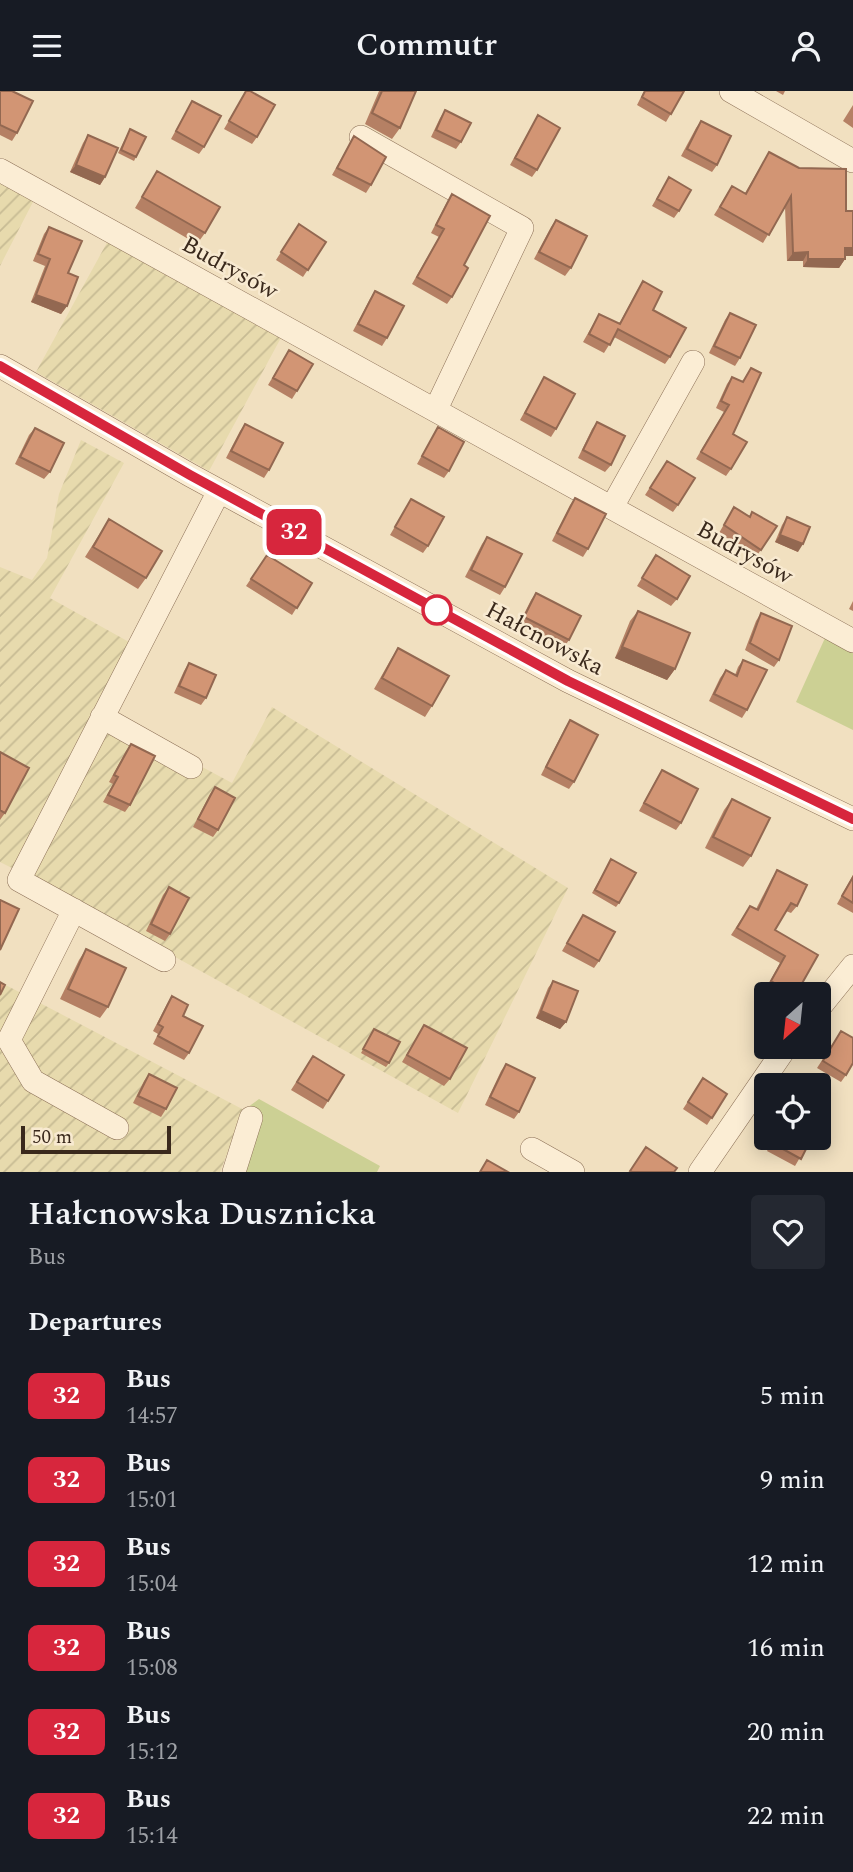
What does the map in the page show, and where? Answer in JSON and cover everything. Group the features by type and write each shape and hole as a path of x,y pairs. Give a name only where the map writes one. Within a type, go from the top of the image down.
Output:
{"street":[{"path":"731,91 853,161"},
{"path":"361,138 522,228 436,409"},
{"name":"Budrysów","path":"0,170 853,641"},
{"path":"612,507 693,362"},
{"name":"Hałcnowska","path":"0,366 219,491 568,681 853,819"},
{"path":"164,960 19,880 219,491"},
{"path":"102,717 191,767"},
{"path":"74,910 9,1039 33,1081 117,1128"},
{"path":"831,993 853,966"},
{"path":"700,1172 778,1059"},
{"path":"234,1172 251,1118"},
{"path":"532,1149 573,1172"}],"shaded area":[{"path":"0,179 35,198 0,266"},
{"path":"109,239 283,334 209,471 36,372"},
{"path":"81,440 124,463 50,598 129,642 12,868 0,862 0,567 32,580 47,558 59,494"},
{"path":"272,707 568,888 458,1113 30,877 113,719 232,783"},
{"path":"0,982 244,1110 220,1172 0,1172"}],"green space":[{"path":"825,638 853,653 853,730 796,702"},
{"path":"259,1099 380,1166 377,1172 243,1172 244,1110"}],"building":[{"path":"0,91 12,91 33,101 17,133 0,125"},
{"path":"246,91 275,105 257,137 229,121"},
{"path":"382,91 416,91 400,128 372,113"},
{"path":"645,91 684,91 671,114 642,97"},
{"path":"192,101 221,116 204,147 176,131"},
{"path":"445,110 471,123 461,142 436,130"},
{"path":"538,115 560,128 537,170 515,158"},
{"path":"701,121 731,136 717,165 687,149"},
{"path":"130,129 146,137 136,157 121,150"},
{"path":"88,135 118,148 105,177 76,165"},
{"path":"354,136 386,157 371,185 337,168"},
{"path":"769,152 799,168 846,169 846,211 853,211 853,248 845,248 845,259 808,259 808,252 793,253 791,196 769,235 720,207 732,186 746,194"},
{"path":"157,171 220,207 205,233 142,197"},
{"path":"669,177 691,190 679,211 657,199"},
{"path":"452,194 490,216 464,265 468,268 452,297 417,277 444,229 436,225"},
{"path":"556,220 587,236 571,268 539,252"},
{"path":"299,224 326,242 308,270 281,252"},
{"path":"49,227 82,241 68,273 78,277 67,306 36,295 50,259 38,254"},
{"path":"643,281 662,292 653,310 686,328 670,357 618,329 610,345 589,334 599,314 620,324"},
{"path":"375,291 404,306 387,338 358,324"},
{"path":"730,313 756,325 740,358 714,346"},
{"path":"289,350 313,364 297,391 273,378"},
{"path":"751,368 761,373 733,434 747,442 731,469 701,452 729,405 721,401 732,377 743,382"},
{"path":"544,377 575,394 556,429 525,413"},
{"path":"597,422 625,436 611,465 583,450"},
{"path":"245,424 283,443 269,470 231,451"},
{"path":"438,427 464,442 449,471 422,456"},
{"path":"35,428 64,443 50,472 20,457"},
{"path":"667,461 695,478 678,505 650,488"},
{"path":"575,498 606,514 588,549 557,533"},
{"path":"411,499 444,517 428,546 395,527"},
{"path":"734,507 750,517 752,512 777,526 761,550 724,525"},
{"path":"787,517 810,527 803,544 780,535"},
{"path":"109,519 162,551 146,578 93,547"},
{"path":"487,537 522,554 505,587 471,570"},
{"path":"267,555 312,583 297,608 251,579"},
{"path":"656,555 690,576 677,599 642,578"},
{"path":"536,593 581,616 569,640 524,617"},
{"path":"638,611 690,633 675,669 622,647"},
{"path":"761,613 792,626 779,660 750,643"},
{"path":"398,648 449,676 432,706 382,678"},
{"path":"743,660 767,670 747,710 714,694 726,670 737,676"},
{"path":"189,663 216,675 206,698 179,686"},
{"path":"570,720 598,735 574,782 546,767"},
{"path":"131,744 155,756 130,805 108,795 118,777 114,775"},
{"path":"0,752 29,768 5,813 0,810"},
{"path":"662,770 698,789 681,823 644,803"},
{"path":"215,787 235,798 218,830 198,819"},
{"path":"732,799 770,818 751,856 713,837"},
{"path":"611,859 636,873 619,903 595,890"},
{"path":"777,870 807,885 797,906 791,903 775,930 818,955 803,982 771,981 785,956 737,928 750,906 758,910"},
{"path":"853,877 853,903 842,896"},
{"path":"169,887 189,898 170,934 151,924"},
{"path":"0,900 19,909 0,950"},
{"path":"583,915 615,932 599,961 567,943"},
{"path":"86,949 126,968 108,1007 68,989"},
{"path":"553,981 578,991 566,1022 541,1011"},
{"path":"0,982 5,985 0,995"},
{"path":"172,996 188,1005 183,1016 203,1026 189,1053 158,1036 163,1027 158,1024"},
{"path":"424,1025 467,1048 450,1079 407,1055"},
{"path":"374,1029 400,1042 389,1063 363,1049"},
{"path":"841,1031 853,1038 853,1063 846,1075 823,1061 831,1059 831,1048"},
{"path":"313,1056 344,1075 328,1101 297,1082"},
{"path":"506,1064 535,1078 519,1112 490,1097"},
{"path":"149,1074 177,1088 166,1109 138,1096"},
{"path":"703,1078 727,1094 712,1118 688,1102"},
{"path":"646,1147 677,1168 674,1172 630,1171"},
{"path":"785,1150 806,1150 801,1159"},
{"path":"487,1160 508,1172 480,1172"}],"bus line":[{"name":"32","path":"0,366 190,475 568,681 853,819"}]}
